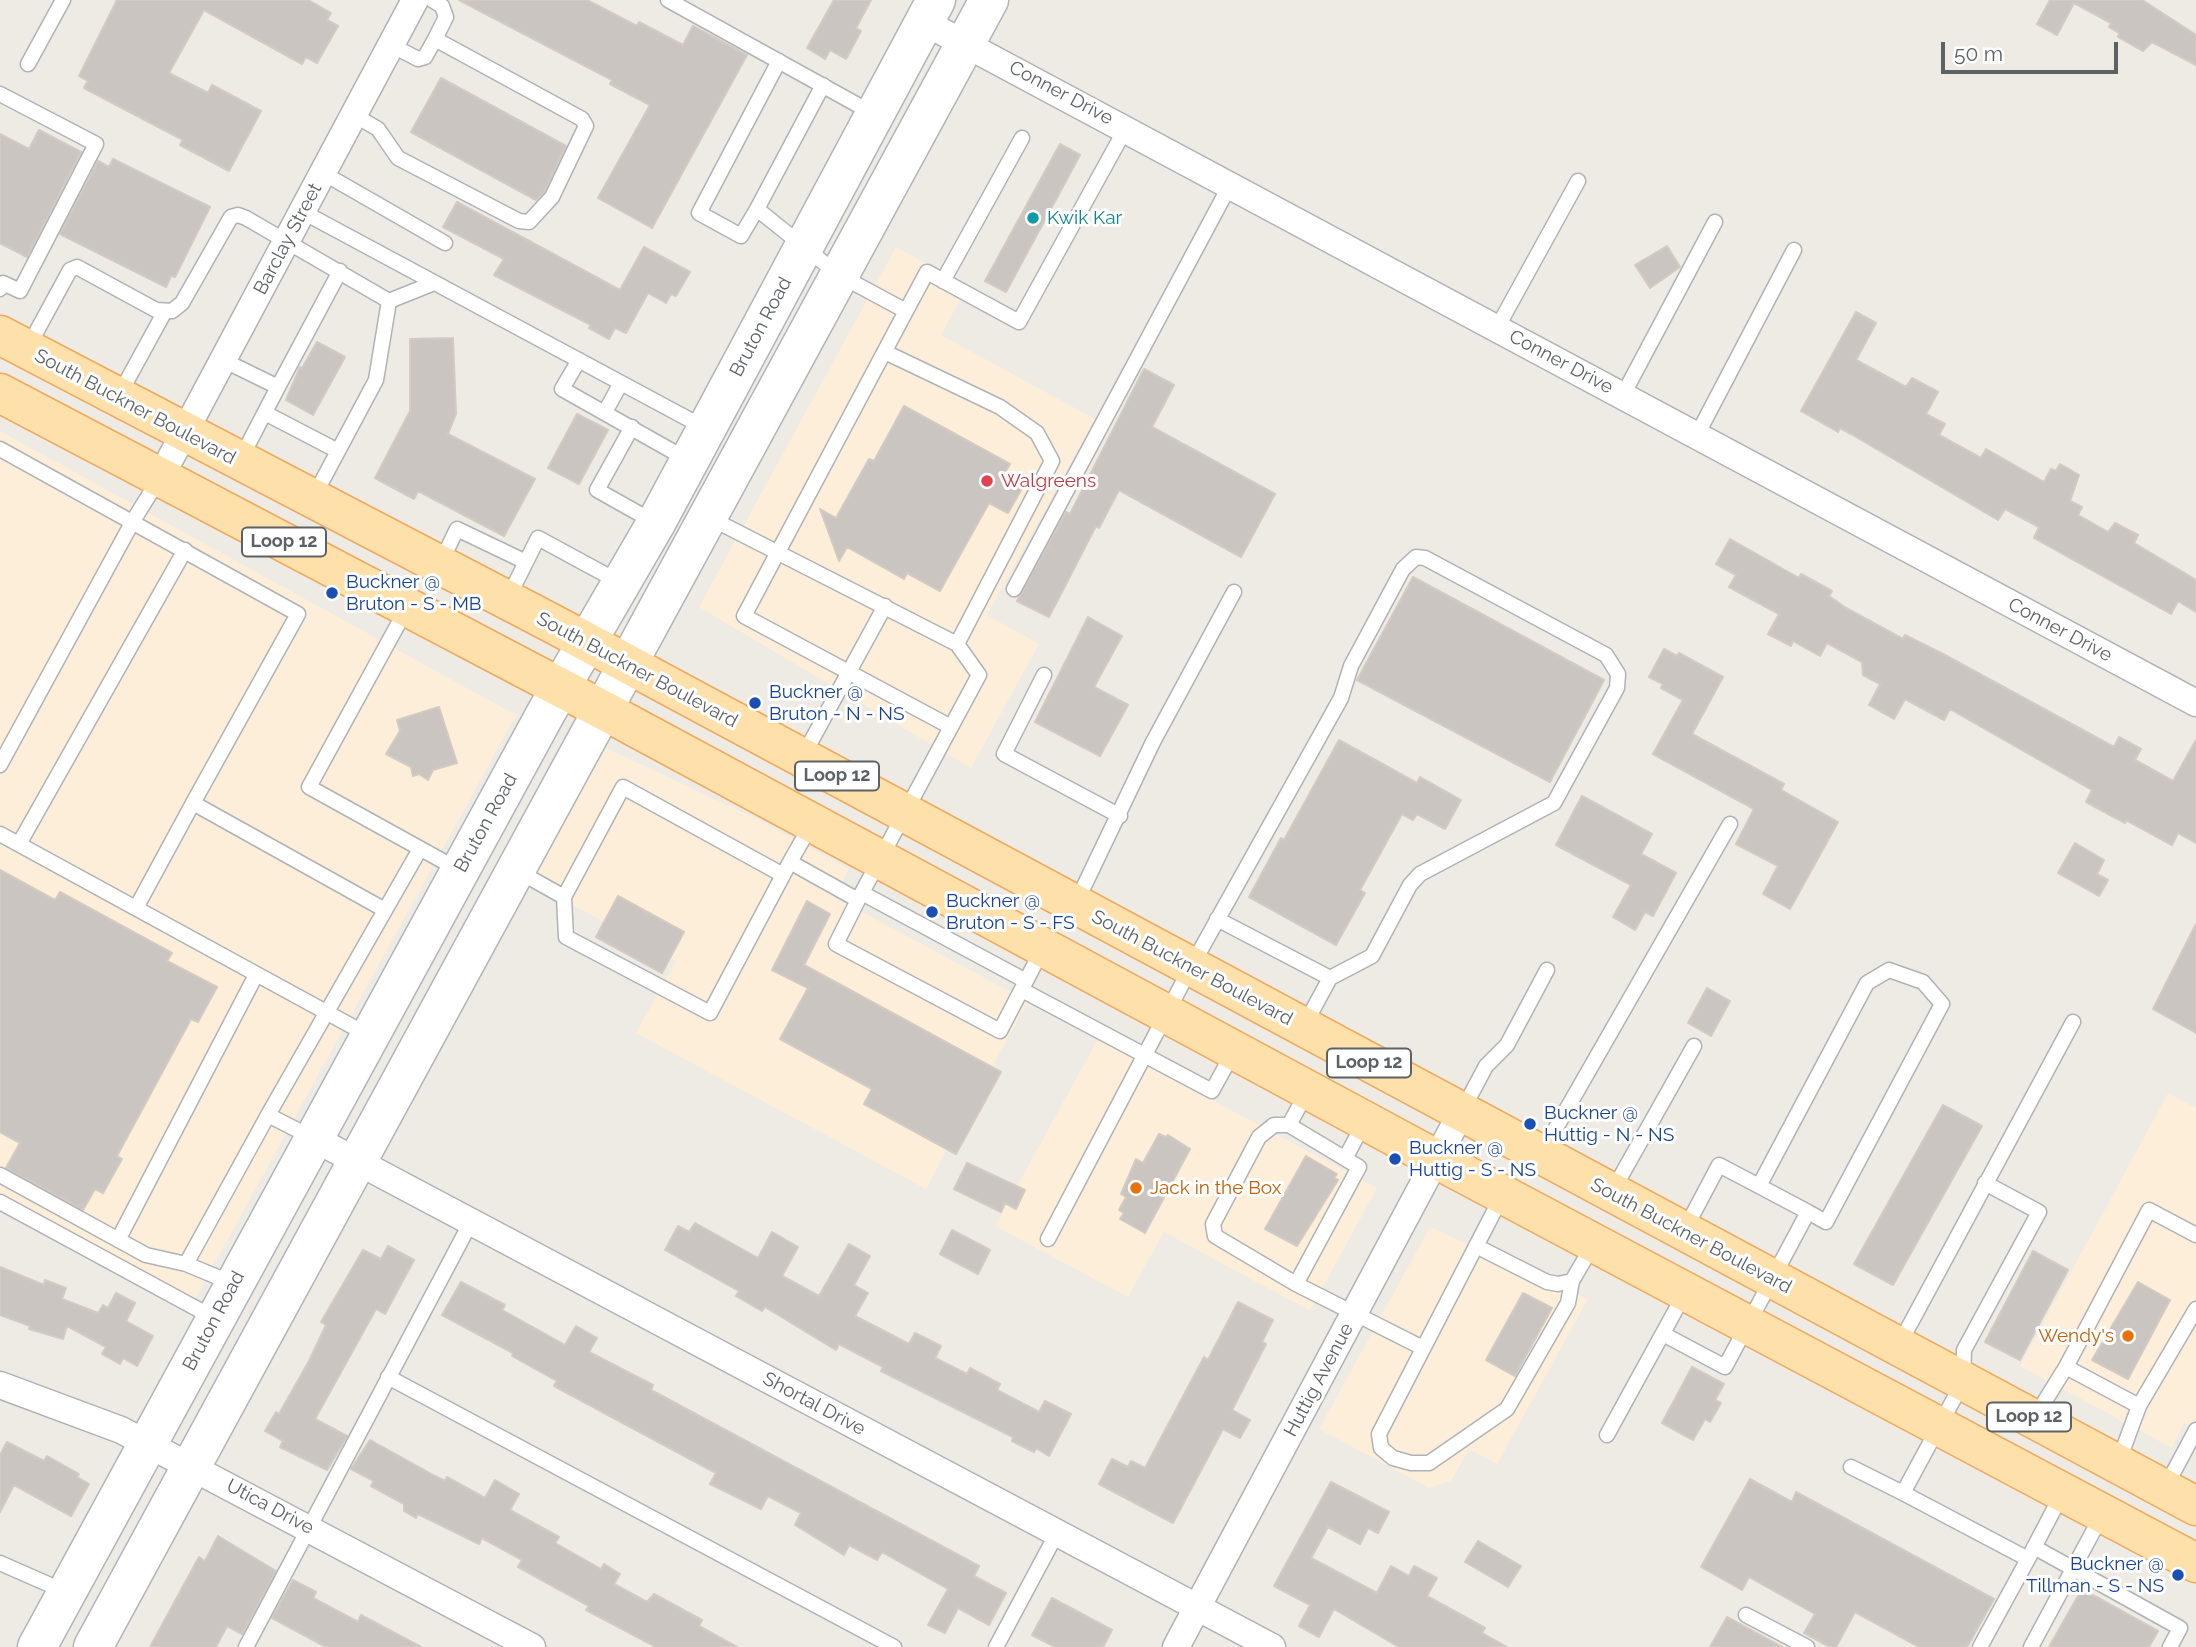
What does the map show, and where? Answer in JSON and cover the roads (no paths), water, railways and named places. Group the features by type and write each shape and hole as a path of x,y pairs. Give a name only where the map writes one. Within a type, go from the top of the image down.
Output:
{"main road":[{"path":"93,1647 989,0"},
{"name":"Bruton Road","path":"37,1647 460,870 656,523 930,11"},
{"name":"South Buckner Boulevard","path":"13,342 589,643 2180,1497"},
{"name":"Loop 12","path":"0,393 562,688 1594,1244 2196,1563"}],"street":[{"name":"Barclay Street","path":"160,478 417,1"},
{"name":"Conner Drive","path":"930,11 965,43 2196,703"},
{"name":"Huttig Avenue","path":"1176,1647 1461,1113"},
{"name":"Shortal Drive","path":"313,1139 1272,1647"},
{"name":"Utica Drive","path":"0,1385 121,1430 148,1443 532,1647"}],"lane":[{"path":"28,64 63,0"},
{"path":"668,0 874,114"},
{"path":"391,45 418,59 425,57 446,17 442,6 417,1"},
{"path":"354,115 378,130 398,158 519,221 528,222 552,197 586,126 582,119 435,39"},
{"path":"779,61 699,213 741,236 822,85"},
{"path":"0,94 96,144 20,291 1,284"},
{"path":"951,727 744,616 927,272 1019,322 1126,128"},
{"path":"943,281 1022,138"},
{"path":"323,173 445,243"},
{"path":"1497,328 1578,181"},
{"path":"1014,589 1230,185"},
{"path":"757,209 839,275 906,311"},
{"path":"303,212 621,383 698,445"},
{"path":"118,398 164,313 182,303 232,217 238,215 246,218 288,240 389,300"},
{"path":"1623,395 1715,222"},
{"path":"1697,435 1794,250"},
{"path":"13,342 70,270 77,267 164,313"},
{"path":"239,462 340,271"},
{"path":"389,300 434,282"},
{"path":"312,500 376,380 389,300"},
{"path":"885,352 1000,407 1037,433 1052,461 957,644"},
{"path":"223,360 278,387"},
{"path":"579,360 562,389 632,427 698,445"},
{"path":"605,412 621,383"},
{"path":"265,413 338,451"},
{"path":"632,427 597,490 656,523"},
{"path":"0,449 298,614 136,908"},
{"path":"0,765 133,521 160,478"},
{"path":"707,516 957,644 979,675 836,944 1000,1031 1044,947"},
{"path":"439,565 457,529 526,562"},
{"path":"507,600 538,538 622,584"},
{"path":"19,844 185,550"},
{"path":"1048,1239 1191,967 1341,698 1351,666 1409,561 1425,558 1606,655 1618,674 1617,688 1554,803 1420,874 1410,885 1372,956 1330,978 1303,1027"},
{"path":"1075,906 1153,742 1234,592"},
{"path":"407,607 309,787 460,870"},
{"path":"802,758 885,607"},
{"path":"1044,675 1004,754 1120,816"},
{"path":"812,823 787,869 710,1013 566,937 564,897 623,787 787,869 860,897 1212,1091 1234,1050"},
{"path":"193,803 385,910"},
{"path":"1540,1155 1730,824"},
{"path":"0,834 370,1036"},
{"path":"186,1264 420,849"},
{"path":"516,870 564,897"},
{"path":"1217,919 1330,978"},
{"path":"1461,1113 1486,1066 1507,1045 1547,970"},
{"path":"1684,1232 1719,1166 1826,1222 1942,1004 1923,982 1889,970 1867,983 1759,1186"},
{"path":"118,1240 256,975"},
{"path":"1899,1345 2073,1021"},
{"path":"1612,1193 1693,1046"},
{"path":"1289,1125 1308,1090"},
{"path":"268,1115 313,1139"},
{"path":"1346,1157 1365,1121"},
{"path":"1296,1284 1358,1171 1357,1163 1289,1125 1274,1125 1259,1137 1213,1224 1215,1236 1296,1284 1423,1348"},
{"path":"0,1175 146,1255 186,1264 234,1284"},
{"path":"1903,1493 1963,1382 1964,1350 2039,1212 1985,1184"},
{"path":"1503,1194 1379,1434 1381,1448 1393,1458 1429,1463 1497,1418 1514,1401 1568,1303 1572,1281 1594,1244"},
{"path":"0,1202 215,1319"},
{"path":"2033,1419 2066,1367 2149,1210 2196,1235"},
{"path":"1663,1334 1725,1367 1808,1212"},
{"path":"246,1647 471,1222"},
{"path":"1476,1246 1547,1282 1558,1284 1572,1281"},
{"path":"1607,1435 1686,1292"},
{"path":"2117,1464 2139,1406 2196,1308"},
{"path":"2066,1367 2139,1406"},
{"path":"388,1377 894,1647"},
{"path":"2180,1497 2196,1430"},
{"path":"1851,1467 2031,1553 2074,1569 2180,1628 2170,1647"},
{"path":"1980,1647 2063,1492"},
{"path":"2031,1647 2103,1514"},
{"path":"996,1647 1057,1533"},
{"path":"0,1563 67,1592"},
{"path":"1746,1615 1807,1647"}],"place":[{"name":"Kwik Kar","path":"1033,218"},
{"name":"Walgreens","path":"987,481"},
{"name":"Buckner @ Bruton - S - MB","path":"332,593"},
{"name":"Buckner @ Bruton - N - NS","path":"755,703"},
{"name":"Buckner @ Bruton - S - FS","path":"932,912"},
{"name":"Buckner @ Huttig - N - NS","path":"1530,1124"},
{"name":"Buckner @ Huttig - S - NS","path":"1395,1159"},
{"name":"Jack in the Box","path":"1136,1188"},
{"name":"Wendy's","path":"2128,1336"},
{"name":"Buckner @ Tillman - S - NS","path":"2178,1575"}]}
